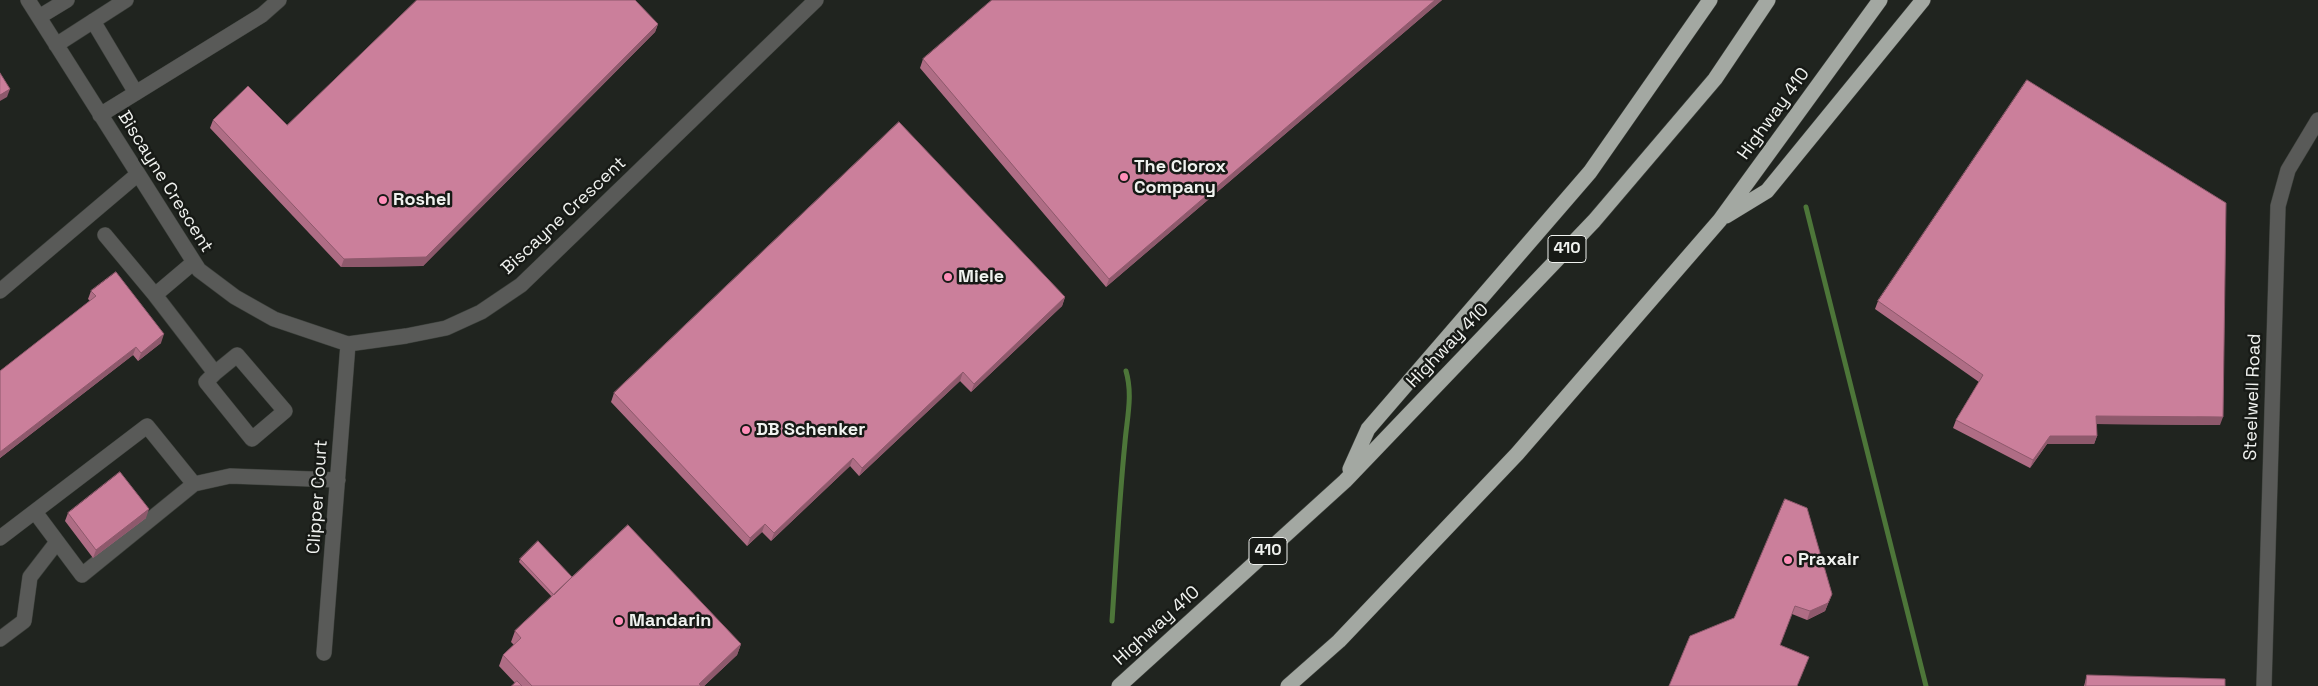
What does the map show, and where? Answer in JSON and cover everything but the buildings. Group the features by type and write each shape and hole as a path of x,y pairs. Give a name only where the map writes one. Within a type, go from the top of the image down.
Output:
{"highway":[{"path":"1345,480 1368,429 1590,172 1710,0"},
{"name":"Highway 410","path":"1119,686 1345,480 1594,220 1715,79 1768,0"},
{"name":"Highway 410","path":"1288,686 1339,641 1517,454 1720,220 1880,0"},
{"path":"1720,220 1767,191 1923,0"}],"street":[{"name":"Biscayne Crescent","path":"28,0 199,270 235,297 274,319 348,344 446,328 481,312 521,286 816,0"},
{"path":"39,17 67,0"},
{"path":"56,45 126,0"},
{"path":"100,115 262,15 279,0"},
{"path":"93,21 136,93"},
{"name":"Steelwell Road","path":"2264,686 2278,206 2288,170 2318,120"},
{"path":"0,291 138,174"},
{"path":"105,235 155,295 215,373"},
{"path":"155,295 194,262"},
{"name":"Clipper Court","path":"324,653 348,344"},
{"path":"236,355 285,411 252,439 206,382 215,373 236,355"},
{"path":"0,538 147,426 194,484"},
{"path":"35,512 82,575 194,484 230,476 338,480"},
{"path":"0,639 24,621 30,577 57,542"}],"waterway":[{"path":"1806,207 1926,686"},
{"path":"1112,621 1121,487 1129,407 1126,371"}],"place":[{"name":"The Clorox Company","path":"1124,177"},
{"name":"Roshel","path":"383,200"},
{"name":"Miele","path":"948,277"},
{"name":"DB Schenker","path":"746,430"},
{"name":"Praxair","path":"1788,560"},
{"name":"Mandarin","path":"619,621"}]}
